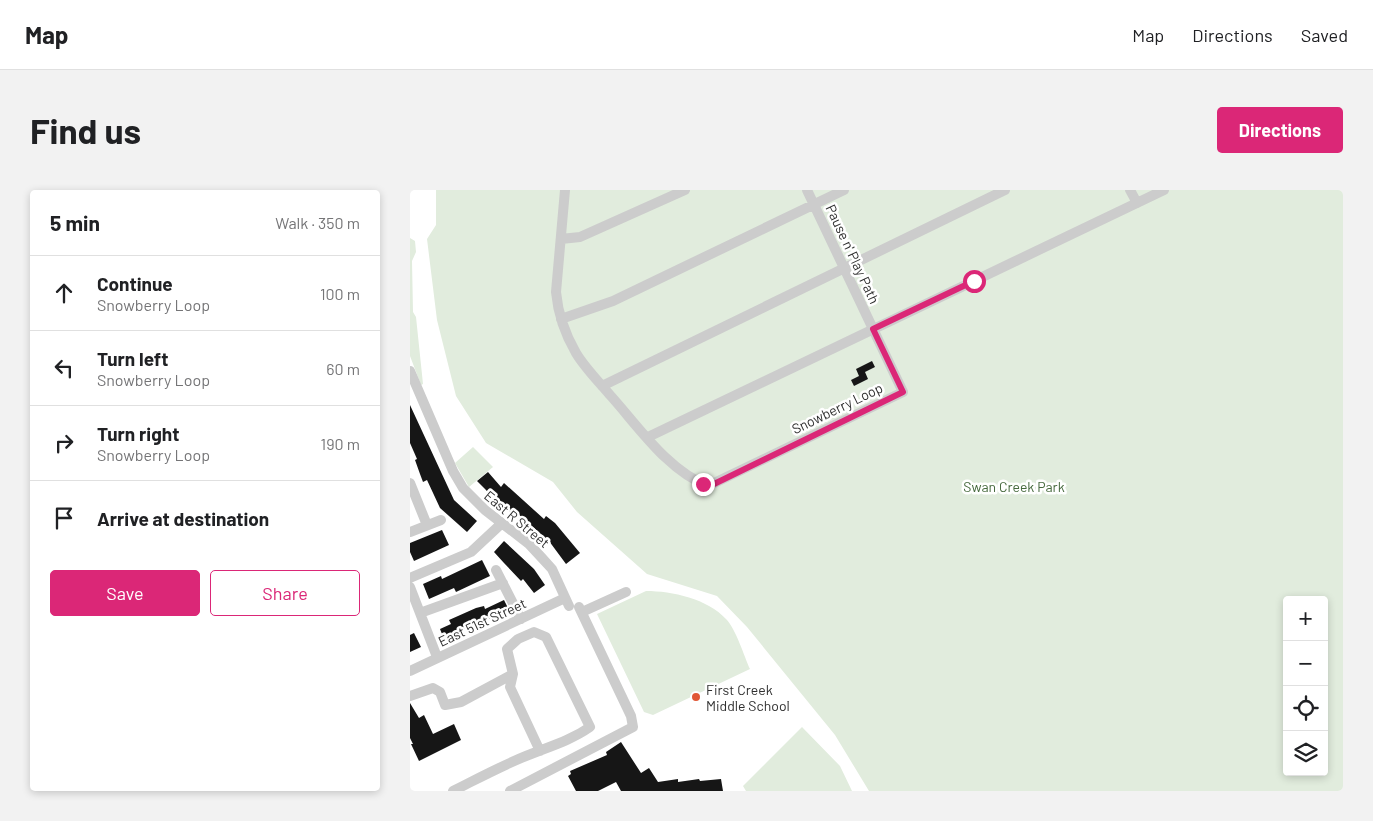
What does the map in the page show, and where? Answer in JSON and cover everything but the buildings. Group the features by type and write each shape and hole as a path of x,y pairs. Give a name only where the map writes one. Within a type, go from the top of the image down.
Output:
{"street":[{"name":"Snowberry Loop","path":"565,190 556,292 561,319 577,355 648,437 687,474 703,484 708,486 714,484 903,392 873,329"},
{"path":"561,239 580,237 685,190"},
{"name":"Pause n' Play Path","path":"807,190 873,329"},
{"path":"561,319 596,308 844,190"},
{"path":"602,386 1005,190"},
{"path":"1130,190 1136,203"},
{"path":"648,437 1164,190"},
{"name":"East R Street","path":"410,371 453,471 463,488 501,524 529,544 552,569 574,606 631,716 633,728 510,791"},
{"path":"410,483 427,525"},
{"path":"410,532 441,520"},
{"path":"410,578 470,552 501,524"},
{"path":"496,570 521,619"},
{"path":"416,612 503,583"},
{"path":"410,587 416,612 437,658"},
{"name":"East 51st Street","path":"410,671 521,619 626,592"},
{"path":"452,791 540,750 577,736 590,727 546,637 534,632 511,643 507,648 514,674 510,687 540,750"},
{"path":"410,696 433,688 440,692 445,705 461,702 514,674"}],"green space":[{"name":"Swan Creek Park","path":"436,190 1343,190 1343,791 869,791 835,735 747,627 717,596 647,574 577,512 553,482 486,443 456,396 437,320 427,239 436,225"},
{"path":"410,238 415,241 416,252 412,261 413,312 416,317 423,384 421,385 410,356"},
{"path":"473,447 493,467 469,487 455,463"},
{"path":"646,591 678,595 700,601 718,612 730,623 750,669 653,715 644,712 597,614"},
{"path":"802,727 840,766 852,791 746,791 743,786"}],"place":[{"name":"First Creek Middle School","path":"696,697"}],"route":[{"path":"703,484 708,486 714,484 903,392 873,329 974,281"}]}
